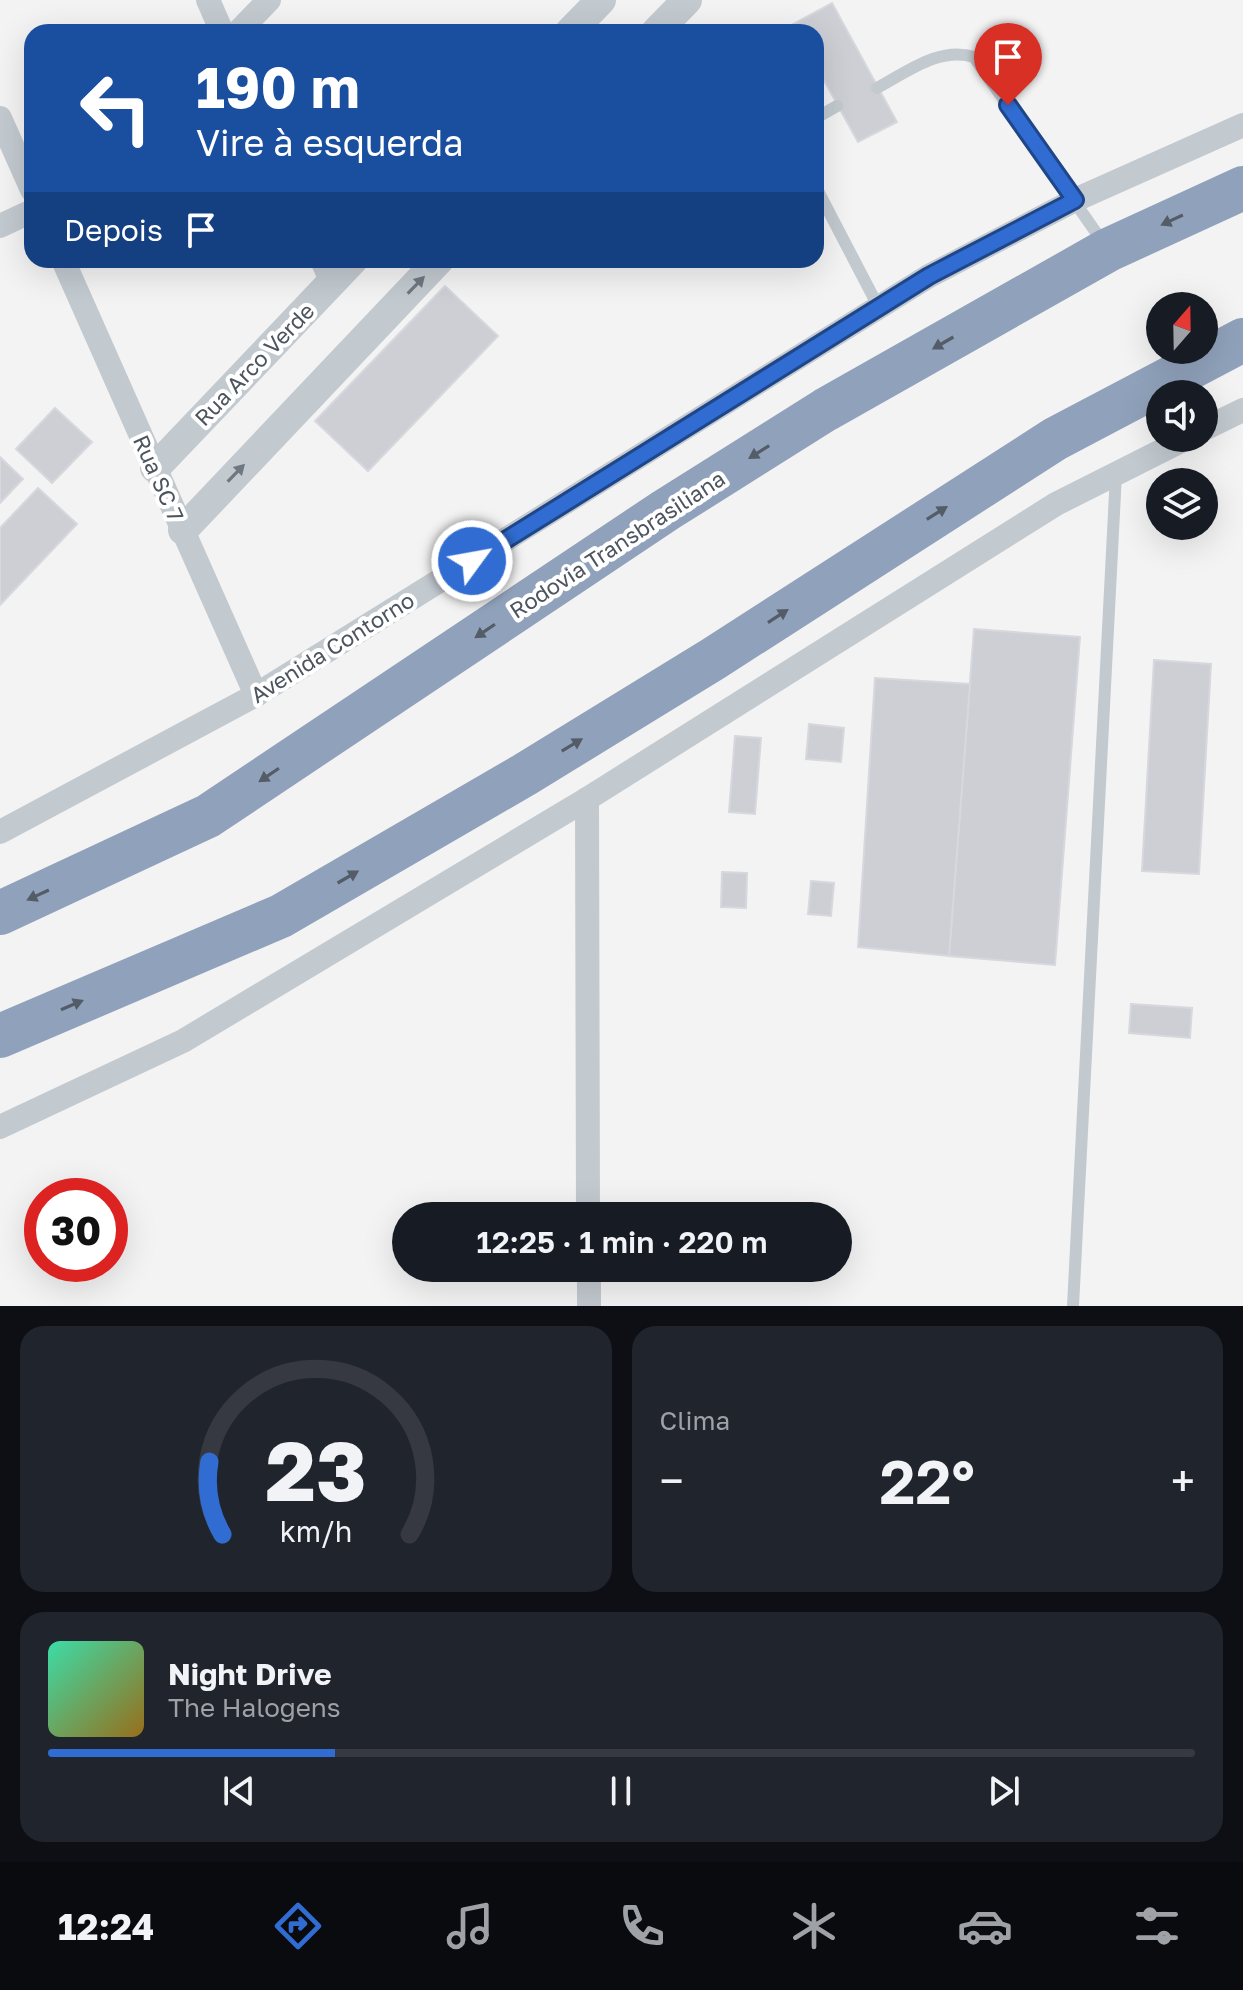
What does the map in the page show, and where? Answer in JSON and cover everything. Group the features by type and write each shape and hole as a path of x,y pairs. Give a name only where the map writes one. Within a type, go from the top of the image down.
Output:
{"highway":[{"name":"Rodovia Transbrasiliana","path":"0,913 208,816 666,510 825,410 1108,250 1243,188"},
{"path":"0,1036 281,916 713,659 1055,439 1243,340"}],"street":[{"path":"208,0 218,24"},
{"path":"246,24 269,0"},
{"path":"578,24 601,0"},
{"path":"664,24 687,0"},
{"path":"0,118 24,172"},
{"name":"Avenida Contorno","path":"0,832 256,695 929,276 1075,200 1243,125"},
{"path":"0,226 24,215"},
{"name":"Rua SC 7","path":"67,268 256,695"},
{"path":"183,530 431,268"},
{"name":"Rua Arco Verde","path":"155,468 327,271"},
{"path":"1218,422 1243,410"},
{"path":"0,1127 183,1041 587,799 1056,504 1159,452"},
{"path":"587,799 588,1202"},
{"path":"589,1282 589,1306"}],"lane":[{"path":"877,88 943,54 956,51 974,57 1108,250"},
{"path":"824,113 837,106"},
{"path":"824,202 879,308"},
{"path":"1073,1306 1116,474"}],"building":[{"path":"832,3 897,122 858,142 824,80 824,24 793,24"},
{"path":"445,286 498,336 368,471 315,421"},
{"path":"55,408 92,442 52,483 16,449"},
{"path":"0,457 23,479 0,503"},
{"path":"38,488 77,524 0,605 0,528"},
{"path":"974,629 1080,637 1055,965 949,956"},
{"path":"1154,660 1211,664 1199,874 1142,871"},
{"path":"875,678 970,684 949,956 858,947"},
{"path":"809,724 844,728 841,762 806,759"},
{"path":"735,736 761,738 755,814 729,812"},
{"path":"722,872 747,873 746,908 721,907"},
{"path":"811,881 834,883 831,916 808,914"},
{"path":"1131,1004 1192,1008 1190,1038 1129,1033"}],"route":[{"path":"472,561 929,276 1075,200 1008,105"}]}
